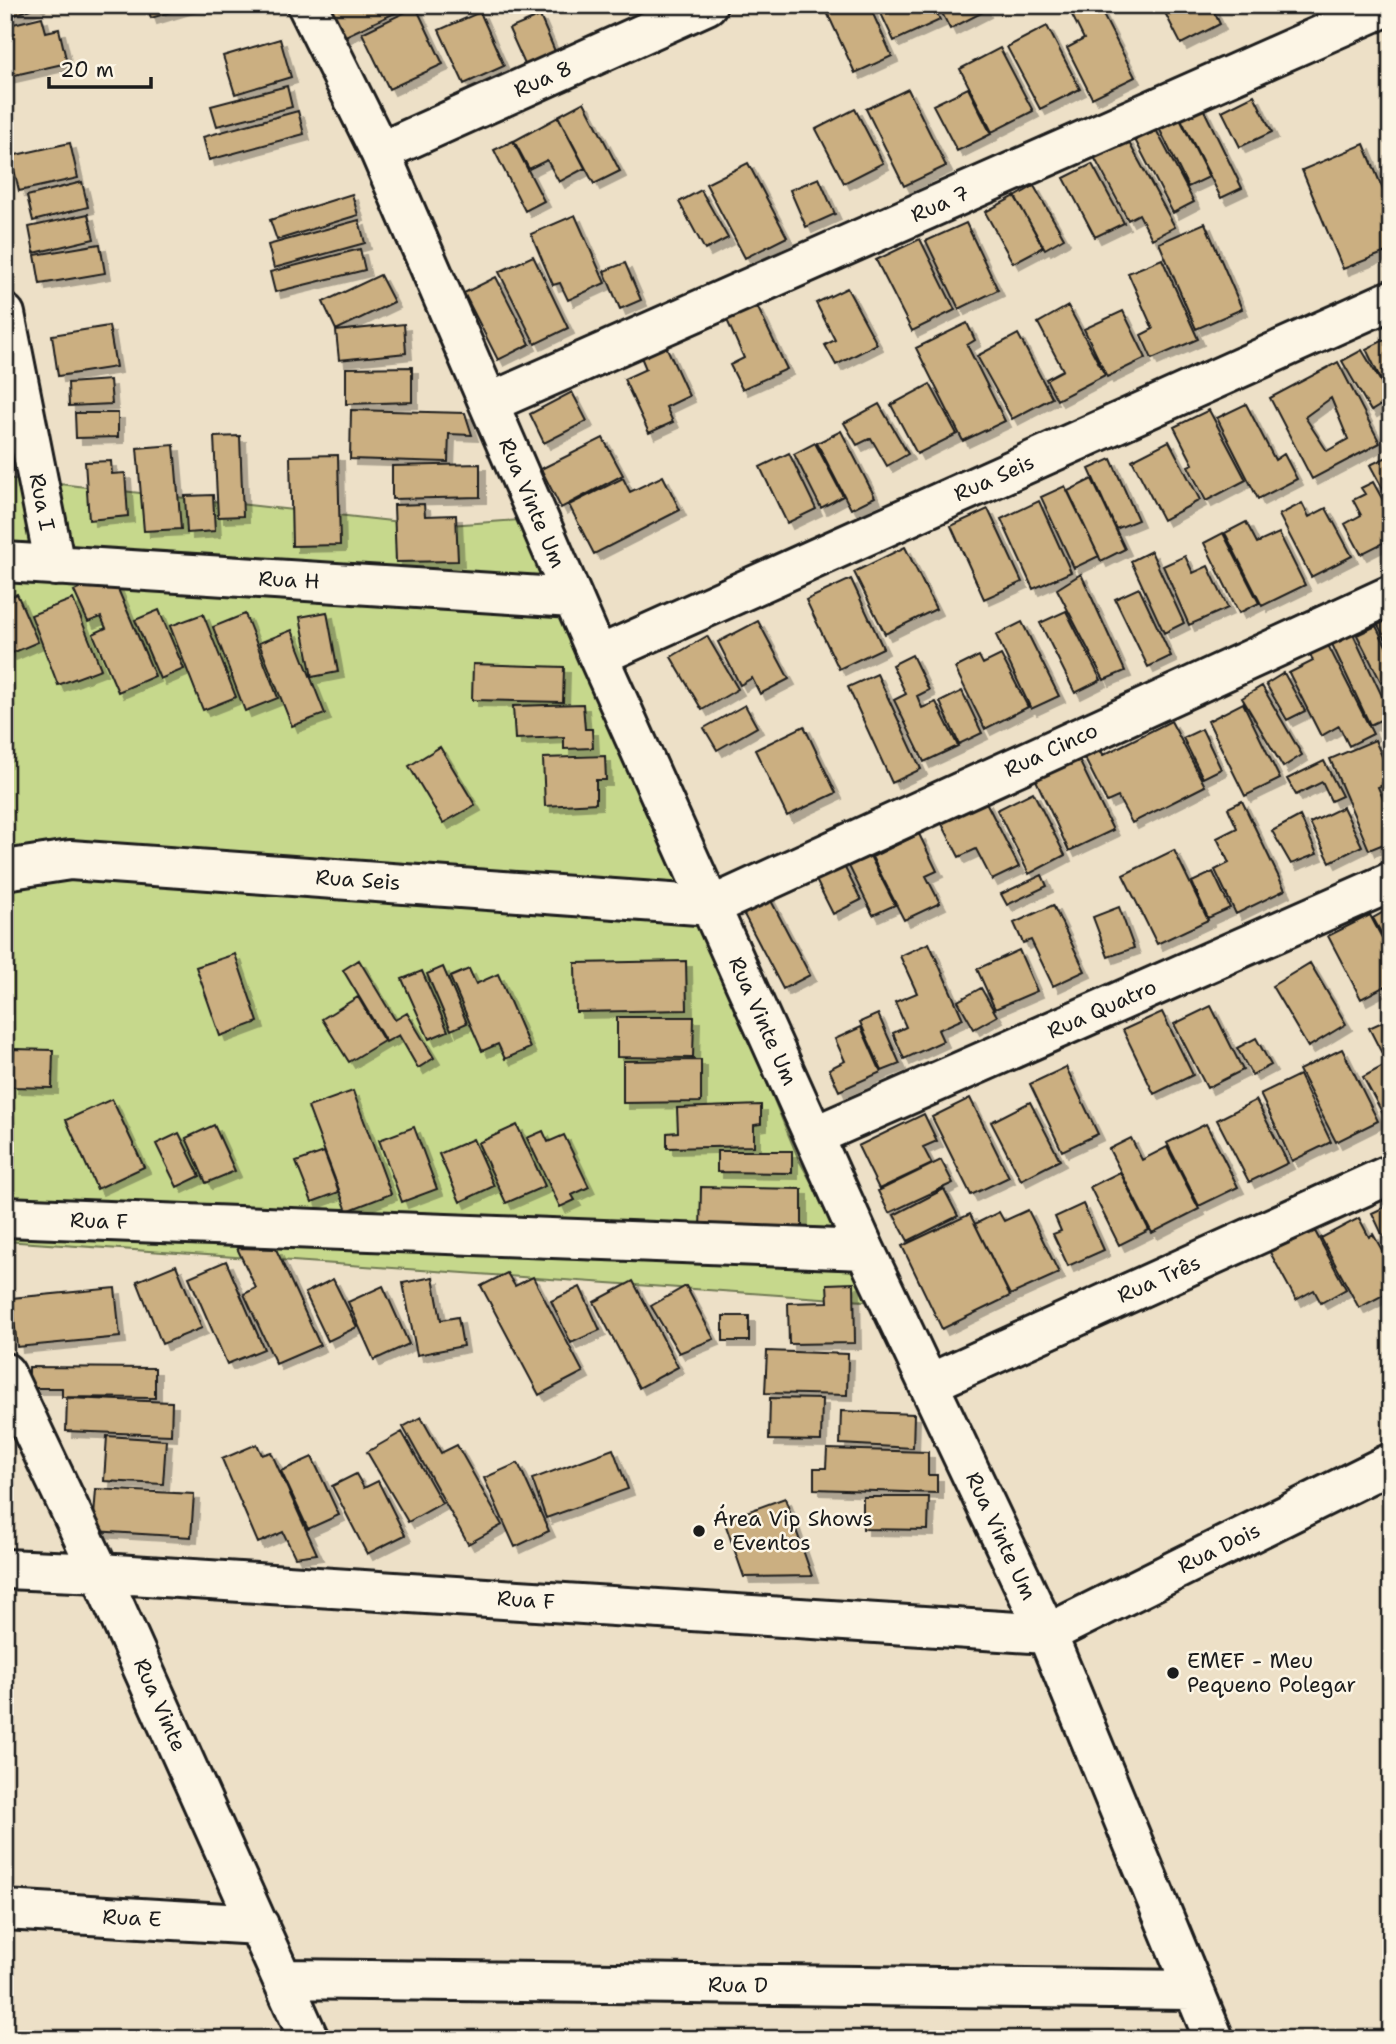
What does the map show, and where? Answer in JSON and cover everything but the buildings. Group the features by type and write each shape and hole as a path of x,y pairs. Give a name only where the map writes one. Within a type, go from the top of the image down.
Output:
{"street":[{"name":"Rua Vinte Um","path":"307,5 380,152 598,656 865,1250 1047,1634 1214,2039"},
{"name":"Rua 8","path":"380,152 707,5"},
{"name":"Rua 7","path":"489,403 1390,5"},
{"name":"Rua Seis","path":"598,656 1391,300"},
{"name":"Rua I","path":"5,314 55,566"},
{"name":"Rua H","path":"5,562 573,598"},
{"name":"Rua Cinco","path":"712,906 1391,595"},
{"name":"Rua Seis","path":"5,870 70,860 712,906"},
{"name":"Rua Quatro","path":"814,1136 1391,882"},
{"name":"Rua Três","path":"928,1384 1391,1174"},
{"name":"Rua F","path":"5,1217 865,1250"},
{"name":"Rua Vinte","path":"5,1373 100,1573 309,2039"},
{"name":"Rua Dois","path":"1047,1634 1391,1463"},
{"name":"Rua F","path":"5,1569 1047,1634"},
{"name":"Rua E","path":"5,1910 259,1925"},
{"name":"Rua D","path":"284,1979 1192,1990"}],"green space":[{"path":"5,478 436,526 533,519 799,1160 879,1302 5,1241"}],"place":[{"name":"Área Vip Shows e Eventos","path":"699,1531"},
{"name":"EMEF - Meu Pequeno Polegar","path":"1173,1673"}]}
